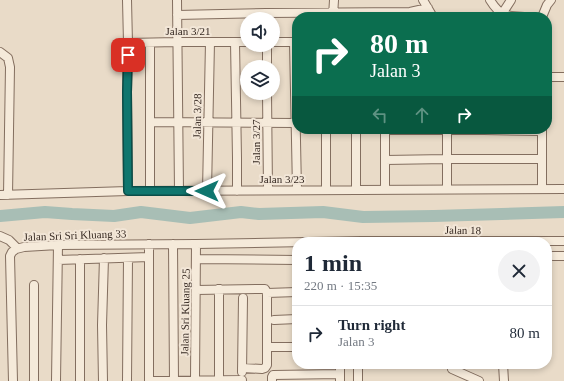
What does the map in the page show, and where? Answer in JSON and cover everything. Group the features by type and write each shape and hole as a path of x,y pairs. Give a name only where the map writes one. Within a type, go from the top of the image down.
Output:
{"street":[{"path":"127,0 128,191"},
{"path":"177,0 179,191"},
{"path":"334,0 334,12"},
{"path":"423,0 431,12"},
{"path":"490,0 500,12"},
{"path":"503,12 511,0"},
{"path":"544,12 551,0"},
{"path":"410,12 428,8"},
{"path":"177,15 292,15"},
{"name":"Jalan 3/28","path":"207,191 210,42"},
{"path":"235,42 237,191"},
{"name":"Jalan 3/21","path":"128,43 240,42"},
{"path":"280,42 292,42"},
{"path":"150,43 150,191"},
{"path":"0,52 8,58 10,67 4,195"},
{"path":"552,77 564,77"},
{"name":"Jalan 3/27","path":"267,100 268,190"},
{"path":"151,122 292,123"},
{"path":"296,134 297,190"},
{"path":"326,134 326,190"},
{"path":"356,134 356,190"},
{"path":"385,134 385,190"},
{"path":"447,134 448,190"},
{"path":"542,134 542,189"},
{"path":"385,160 447,158 542,159"},
{"name":"Jalan 3/23","path":"4,195 128,191 564,189"},
{"path":"0,236 9,240 17,248"},
{"name":"Jalan 18","path":"552,241 564,241"},
{"name":"Jalan 18","path":"196,244 292,242"},
{"path":"149,244 149,381 242,381 243,298"},
{"path":"173,244 174,381"},
{"name":"Jalan Sri Sri Kluang 33","path":"13,381 10,256 17,248 58,245 196,244"},
{"name":"Jalan Sri Kluang 25","path":"195,381 196,244"},
{"path":"56,381 58,245"},
{"path":"552,256 564,256"},
{"path":"58,260 149,257"},
{"path":"102,381 104,258"},
{"path":"127,381 128,258"},
{"path":"80,259 80,381"},
{"path":"196,259 292,260"},
{"path":"34,285 34,381"},
{"path":"219,289 219,381"},
{"path":"196,290 261,289 265,290 267,293 292,292"},
{"path":"242,368 262,369 266,368 267,365 267,293"},
{"path":"274,320 292,319"},
{"path":"267,347 292,347"},
{"path":"358,369 358,381"},
{"path":"452,369 479,381"},
{"path":"503,369 504,381"},
{"path":"273,378 340,378"}],"waterway":[{"path":"0,216 45,212 114,216 141,212 190,218 241,212 259,214 323,212 363,217 564,212"}],"route":[{"path":"128,55 128,191 207,191"}]}
